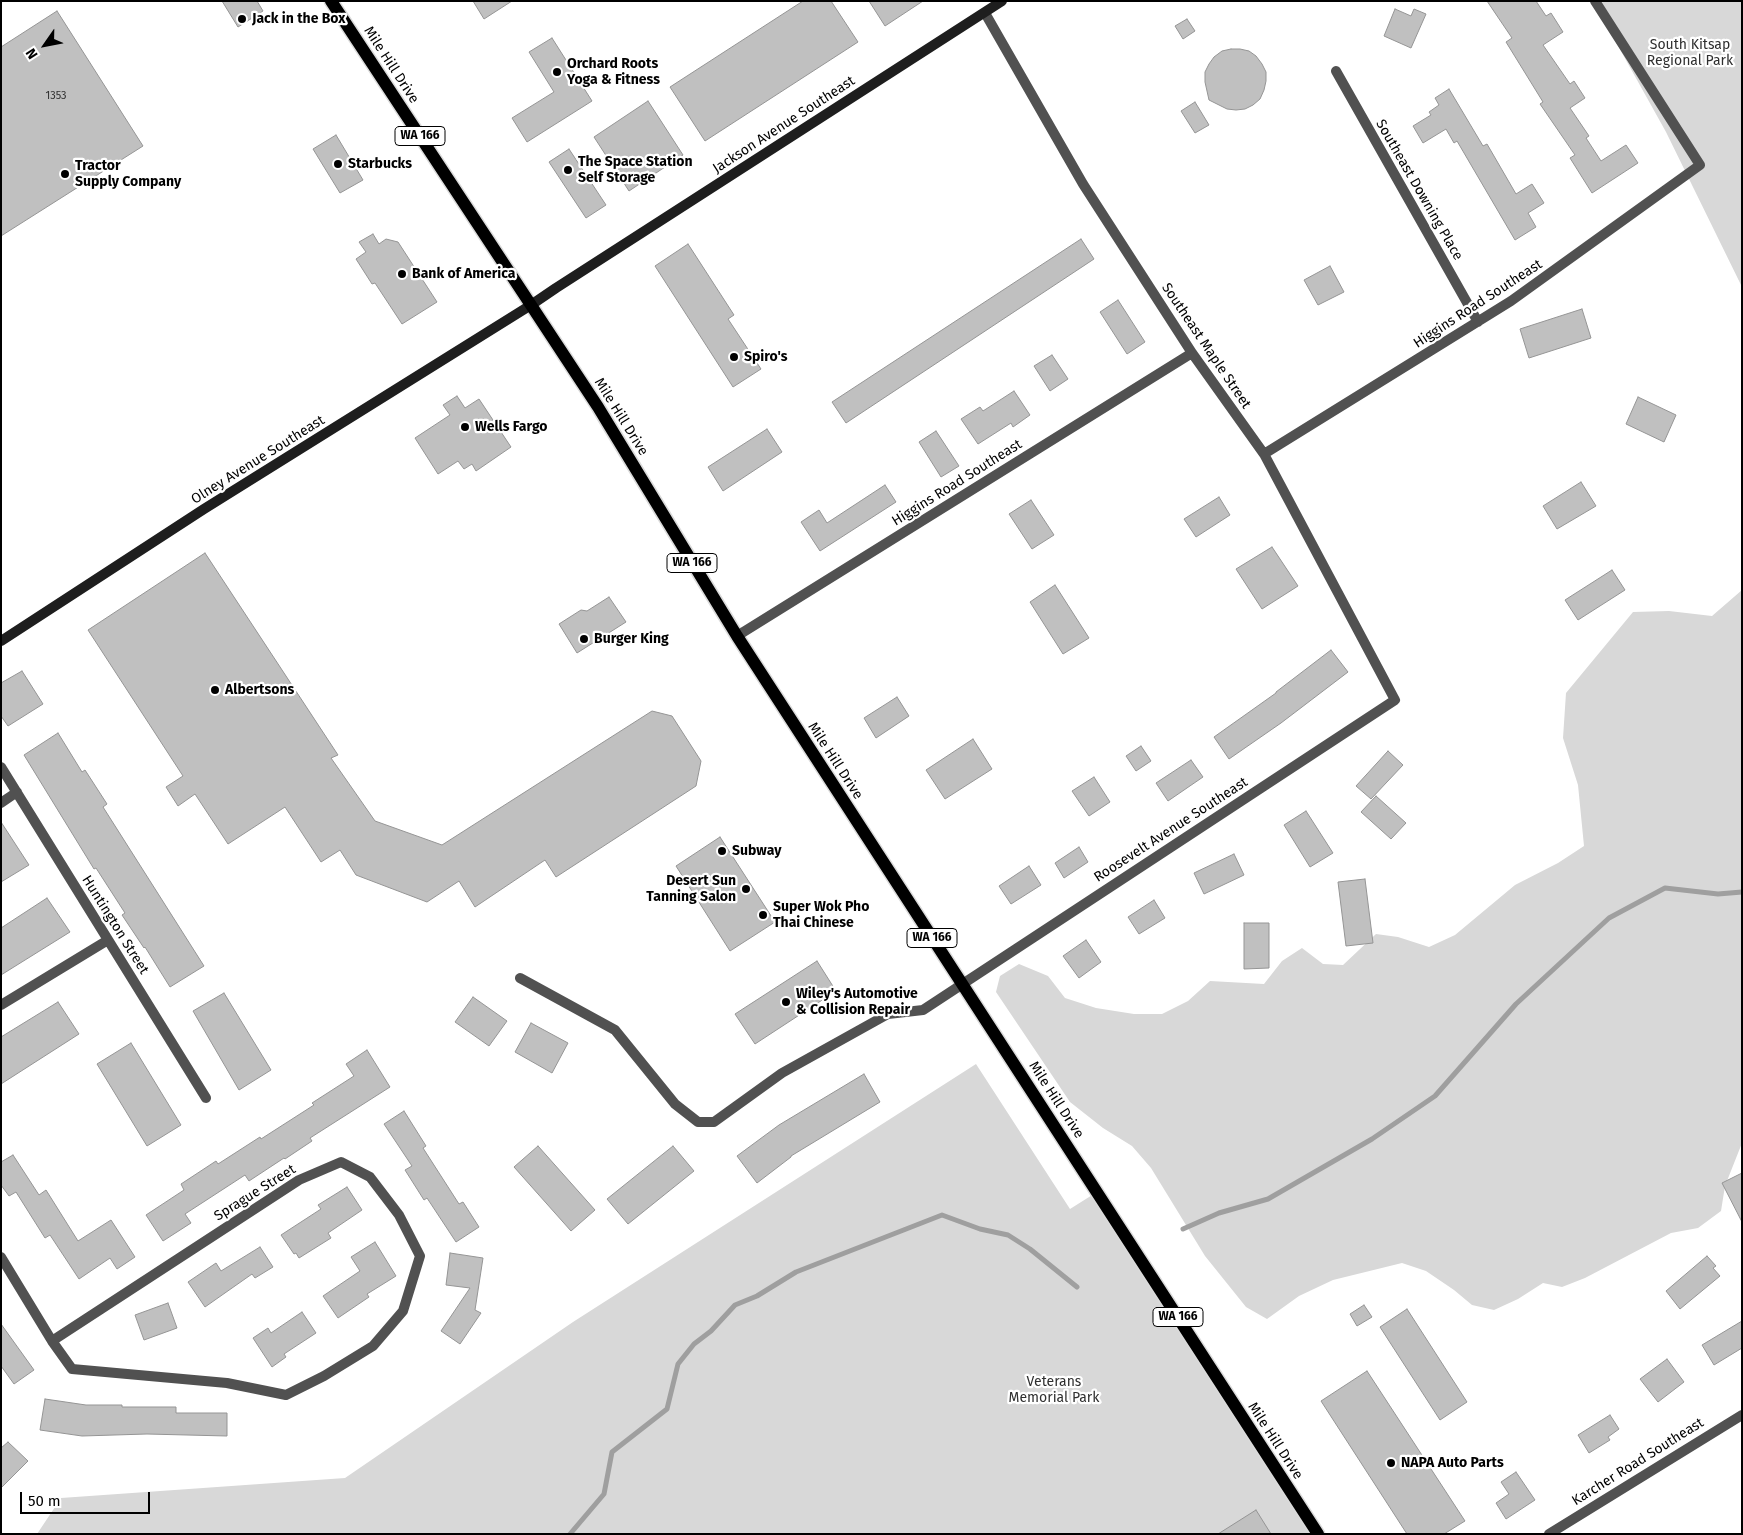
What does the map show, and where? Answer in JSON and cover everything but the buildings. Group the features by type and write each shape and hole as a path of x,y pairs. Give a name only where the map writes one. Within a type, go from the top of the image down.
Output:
{"main road":[{"name":"Mile Hill Drive","path":"331,1 598,407 737,636 1318,1534"},
{"name":"Jackson Avenue Southeast","path":"531,305 1002,1"},
{"name":"Olney Avenue Southeast","path":"1,640 204,509 531,305"}],"street":[{"name":"Higgins Road Southeast","path":"1264,454 1511,301 1700,166 1595,1"},
{"name":"Southeast Maple Street","path":"985,13 1083,184 1192,352 1264,454 1395,700"},
{"name":"Southeast Downing Place","path":"1336,71 1478,322"},
{"name":"Higgins Road Southeast","path":"737,636 1192,352"},
{"name":"Roosevelt Avenue Southeast","path":"520,978 615,1030 675,1104 698,1122 714,1122 782,1073 888,1014 923,1010 1395,700"},
{"name":"Huntington Street","path":"1,767 206,1098"},
{"path":"1,803 17,792"},
{"path":"1,1005 108,940"},
{"name":"Sprague Street","path":"1,1257 52,1341 72,1370 227,1383 286,1395 324,1376 372,1346 403,1311 420,1256 399,1215 370,1177 341,1162 299,1180 52,1341"},
{"name":"Karcher Road Southeast","path":"1549,1534 1742,1415"}],"green space":[{"name":"South Kitsap Regional Park","path":"1593,1 1742,1 1742,287 1666,132"},
{"path":"1742,590 1742,1143 1725,1186 1721,1211 1698,1228 1671,1233 1585,1278 1562,1287 1543,1283 1518,1299 1494,1310 1472,1305 1426,1271 1402,1263 1333,1280 1299,1296 1267,1319 1246,1307 1205,1256 1151,1168 1132,1146 1103,1128 1070,1102 996,992 1000,976 1019,964 1048,976 1065,998 1096,1008 1134,1014 1162,1014 1188,1001 1210,981 1264,984 1282,961 1302,948 1323,964 1343,965 1376,934 1398,937 1429,947 1455,935 1515,885 1558,863 1584,846 1578,785 1563,738 1566,693 1633,612 1669,611 1712,616"},
{"name":"Veterans Memorial Park","path":"976,1064 1070,1209 1097,1192 1318,1534 37,1534 61,1498 345,1478 573,1322"}],"waterway":[{"path":"1183,1229 1219,1213 1268,1199 1372,1139 1435,1096 1516,1004 1609,918 1665,888 1718,894 1742,892"},
{"path":"570,1534 604,1494 612,1452 667,1409 678,1364 694,1344 711,1331 735,1305 757,1296 796,1272 942,1215 980,1229 1008,1235 1030,1249 1077,1287"}],"place":[{"name":"Jack in the Box","path":"242,19"},
{"name":"Orchard Roots Yoga & Fitness","path":"557,72"},
{"name":"Starbucks","path":"338,164"},
{"name":"The Space Station Self Storage","path":"568,170"},
{"name":"Tractor Supply Company","path":"65,174"},
{"name":"Bank of America","path":"402,274"},
{"name":"Spiro's","path":"734,357"},
{"name":"Wells Fargo","path":"465,427"},
{"name":"Burger King","path":"584,639"},
{"name":"Albertsons","path":"215,690"},
{"name":"Subway","path":"722,851"},
{"name":"Desert Sun Tanning Salon","path":"746,889"},
{"name":"Super Wok Pho Thai Chinese","path":"763,915"},
{"name":"Wiley's Automotive & Collision Repair","path":"786,1002"},
{"name":"NAPA Auto Parts","path":"1391,1463"}]}
